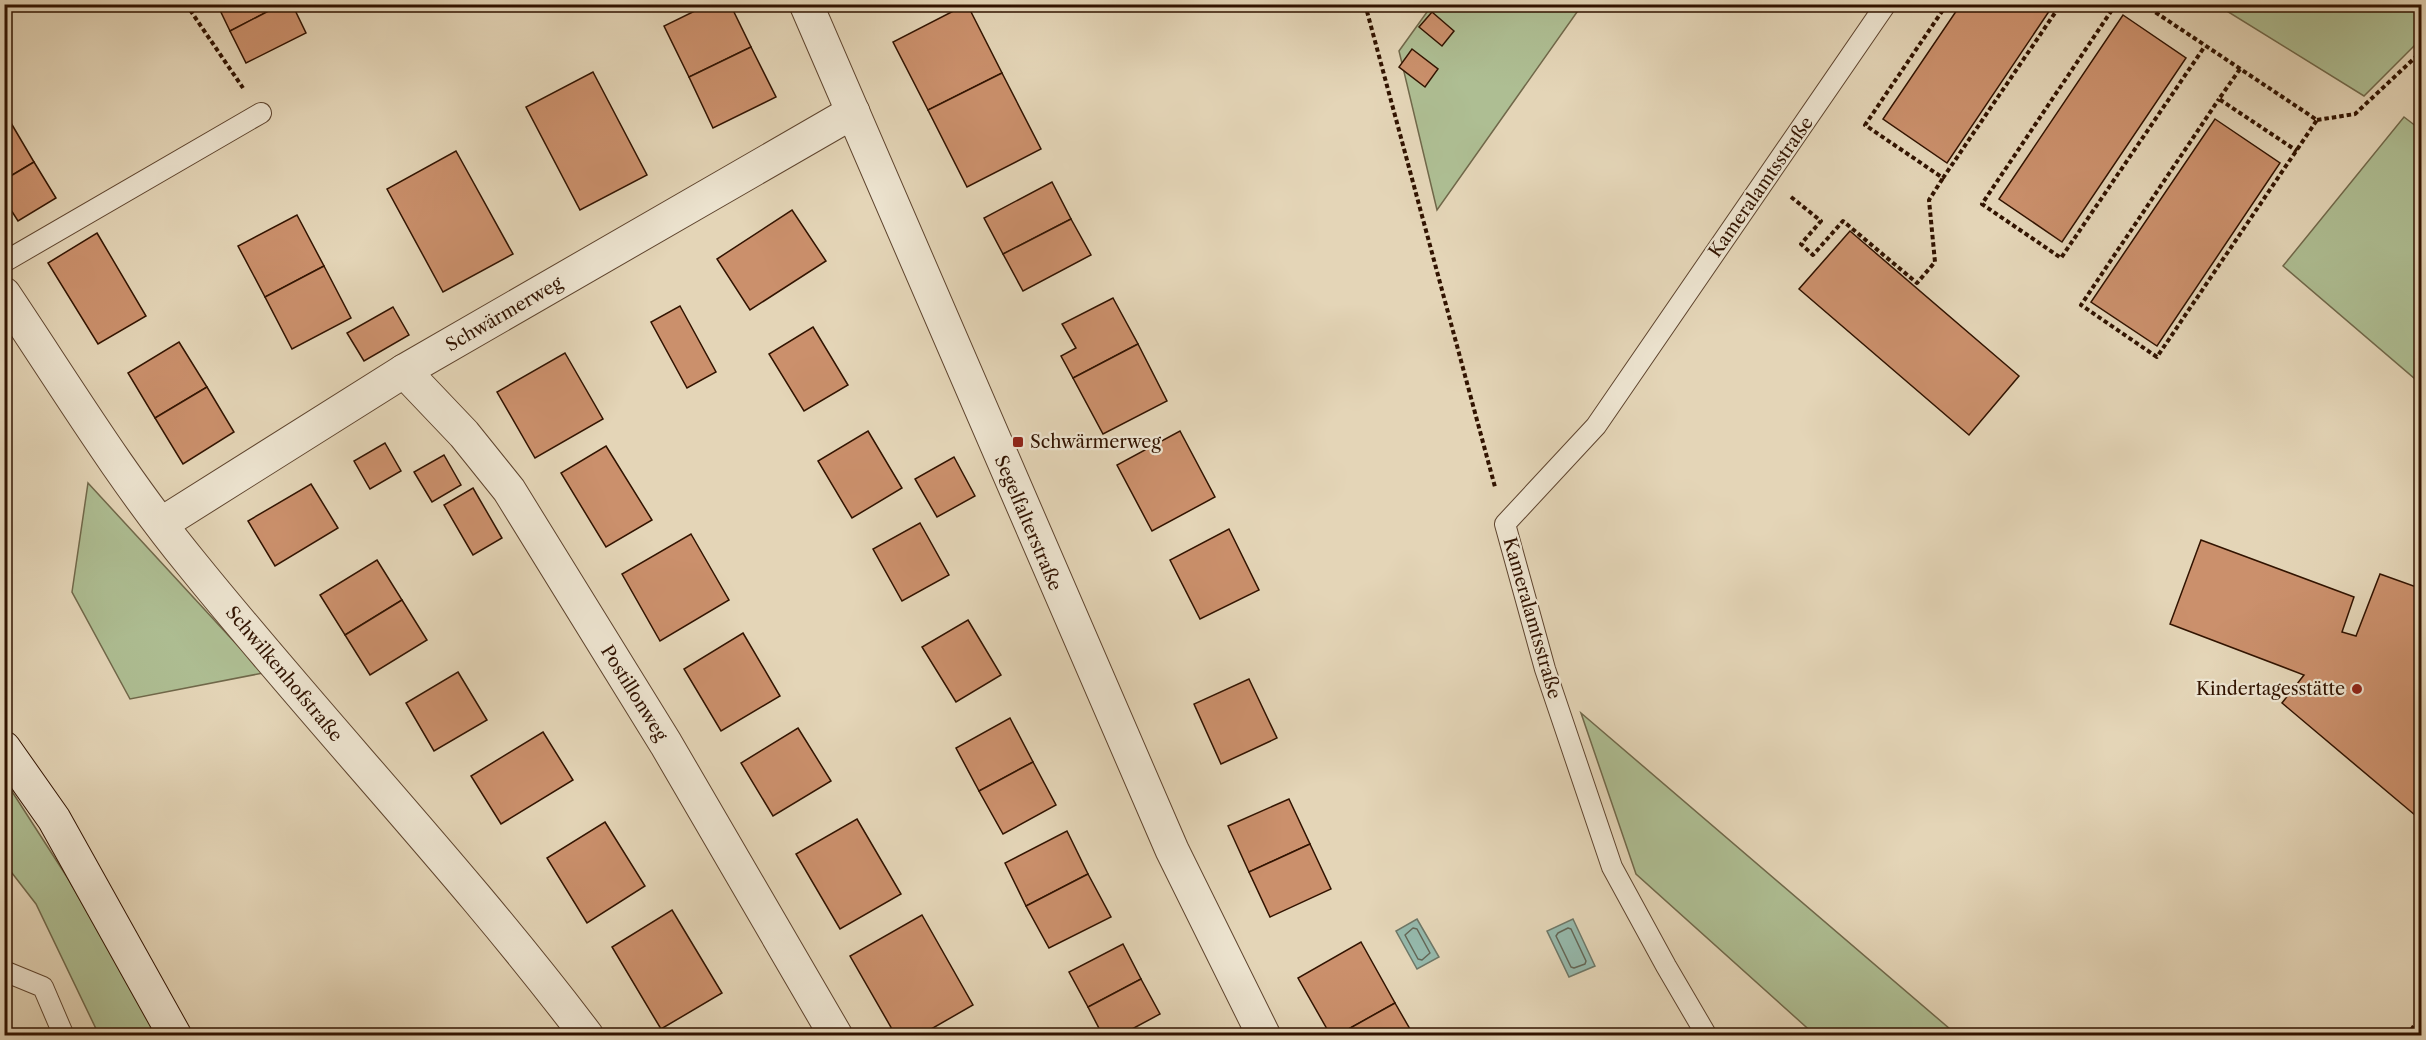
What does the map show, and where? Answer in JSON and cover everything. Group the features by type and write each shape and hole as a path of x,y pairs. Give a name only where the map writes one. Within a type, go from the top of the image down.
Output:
{"street":[{"name":"Segelfalterstraße","path":"806,4 1172,850 1264,1035"},
{"name":"Schwärmerweg","path":"161,524 404,371 853,112"},
{"name":"Schwilkenhofstraße","path":"4,294 122,471 190,562 356,760 526,955 587,1035"},
{"name":"Postillonweg","path":"404,371 464,434 509,490 666,744 836,1035"},
{"path":"4,748 54,819 175,1035"}],"lane":[{"name":"Kameralamtsstraße","path":"1707,1035 1612,867 1545,669 1505,524 1596,426 1886,4"},
{"path":"4,262 261,113"},
{"path":"4,971 43,987 64,1035"}],"path":[{"path":"186,4 261,113"},
{"path":"1365,4 1505,524"},
{"path":"1943,178 1865,125 1947,4"},
{"path":"1767,178 1821,221 1801,244 1814,255 1843,221 1917,283 1935,262 1929,200 2061,4"},
{"path":"2116,4 1982,204 2061,258 2205,46"},
{"path":"2143,4 2317,120 2355,114 2421,51"},
{"path":"2240,69 2080,305 2157,357 2317,120"},
{"path":"2219,99 2296,151"},
{"path":"2407,1035 2421,1014"}],"green space":[{"path":"1432,5 1582,5 1437,210 1399,51"},
{"path":"2217,5 2421,5 2421,39 2364,96"},
{"path":"2404,117 2421,130 2421,384 2283,266"},
{"path":"88,483 263,673 130,699 72,592"},
{"path":"1581,713 1957,1035 1815,1035 1636,874"},
{"path":"4,779 67,877 158,1035 99,1035 36,904 5,864"}],"water":[{"path":"1417,919 1439,957 1417,969 1396,931"},
{"path":"1573,919 1595,966 1569,977 1547,931"}],"building":[{"path":"217,4 282,4 230,31"},
{"path":"282,4 292,4 306,33 246,63 230,31"},
{"path":"709,4 730,4 751,47 689,77 664,26"},
{"path":"967,4 1002,73 928,110 893,42"},
{"path":"1961,4 2054,4 1947,163 1883,119"},
{"path":"1432,12 1454,31 1442,46 1419,27"},
{"path":"2123,15 2186,58 2062,242 1999,199"},
{"path":"751,47 776,97 713,128 689,77"},
{"path":"1412,49 1438,69 1425,87 1399,67"},
{"path":"593,72 647,175 580,210 526,107"},
{"path":"1002,73 1041,149 967,187 928,110"},
{"path":"2215,119 2280,163 2157,346 2091,302"},
{"path":"11,123 34,162 4,180 4,127"},
{"path":"456,151 513,254 443,292 387,189"},
{"path":"34,162 56,198 18,221 4,199 4,180"},
{"path":"1052,182 1071,219 1003,254 984,218"},
{"path":"792,210 826,261 750,310 717,259"},
{"path":"297,215 324,266 265,297 238,246"},
{"path":"1071,219 1091,255 1023,291 1003,254"},
{"path":"1850,231 2019,376 1969,435 1799,289"},
{"path":"97,233 146,316 98,344 48,263"},
{"path":"324,266 351,318 292,349 265,297"},
{"path":"1113,298 1138,344 1073,378 1061,356 1076,348 1062,324"},
{"path":"680,306 716,372 687,388 651,322"},
{"path":"393,307 409,335 364,361 347,333"},
{"path":"813,327 848,385 804,411 769,354"},
{"path":"179,342 207,387 155,418 128,373"},
{"path":"1138,344 1167,401 1103,434 1073,378"},
{"path":"565,353 603,419 535,458 497,392"},
{"path":"207,387 234,432 183,464 155,418"},
{"path":"868,431 902,488 852,518 818,461"},
{"path":"1180,431 1215,497 1152,531 1117,465"},
{"path":"385,443 401,471 370,489 354,461"},
{"path":"606,446 652,520 606,547 561,473"},
{"path":"444,455 461,485 432,502 414,472"},
{"path":"954,457 975,496 937,517 915,479"},
{"path":"311,484 338,528 275,566 248,521"},
{"path":"473,488 502,538 473,555 444,505"},
{"path":"920,523 949,575 902,601 873,549"},
{"path":"1229,529 1259,590 1200,619 1170,560"},
{"path":"691,534 729,600 660,641 622,574"},
{"name":"Kindertagesstätte","path":"2201,540 2354,597 2342,632 2356,636 2380,574 2422,589 2422,821 2282,703 2304,675 2170,624"},
{"path":"377,560 402,600 345,635 320,595"},
{"path":"402,600 427,640 370,675 345,635"},
{"path":"968,620 1001,675 956,702 922,647"},
{"path":"743,633 780,696 721,731 684,669"},
{"path":"458,672 487,720 434,751 406,703"},
{"path":"1249,679 1277,738 1221,764 1194,704"},
{"path":"1010,718 1033,762 979,791 956,748"},
{"path":"798,728 831,781 773,816 741,763"},
{"path":"543,732 573,780 501,824 471,776"},
{"path":"1033,762 1056,805 1003,834 979,791"},
{"path":"1289,799 1310,844 1249,872 1228,826"},
{"path":"857,819 901,894 840,929 796,854"},
{"path":"605,822 645,886 587,923 547,858"},
{"path":"1067,831 1088,874 1026,906 1005,863"},
{"path":"1310,844 1331,889 1270,917 1249,872"},
{"path":"1088,874 1111,917 1049,948 1026,906"},
{"path":"672,910 722,993 661,1029 612,947"},
{"path":"922,915 973,1005 919,1036 896,1036 850,956"},
{"path":"1361,942 1395,1003 1336,1036 1331,1036 1298,978"},
{"path":"1123,944 1141,979 1088,1007 1069,972"},
{"path":"1141,979 1160,1014 1119,1036 1103,1036 1088,1007"},
{"path":"1395,1003 1414,1036 1336,1036"}],"place":[{"name":"Schwärmerweg","path":"1018,442"},
{"name":"Kindertagesstätte","path":"2357,689"}]}
